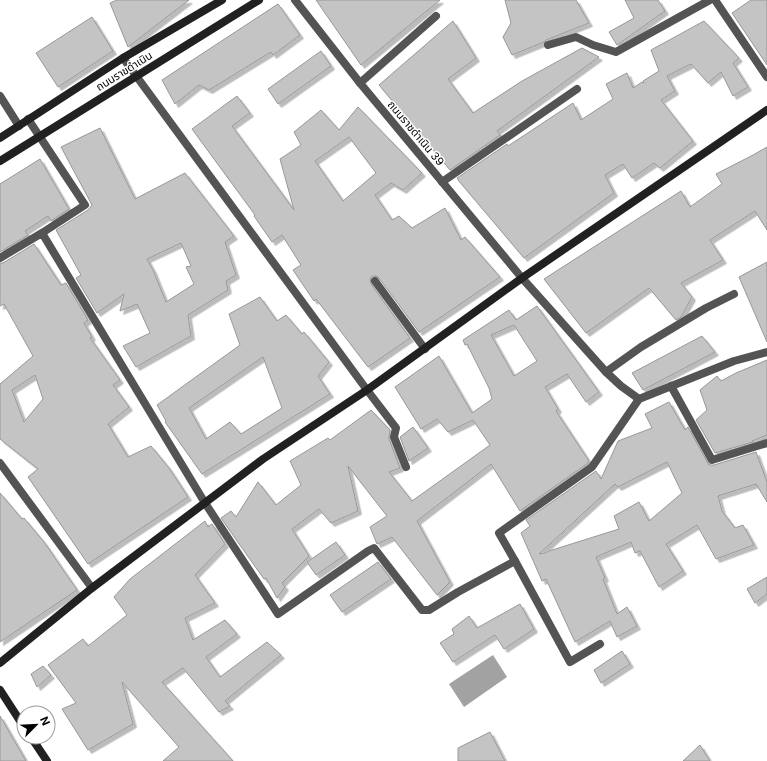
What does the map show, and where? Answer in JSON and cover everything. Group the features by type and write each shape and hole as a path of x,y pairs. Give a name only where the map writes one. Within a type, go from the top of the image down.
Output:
{"street":[{"name":"ถนนราขดำเนิน","path":"0,138 122,58 222,0"},
{"name":"ถนนราขดำเนิน","path":"0,161 260,0"},
{"name":"ถนนราชดำเนิน 39","path":"295,0 360,83 522,278 606,372 621,386 639,399"},
{"path":"548,45 576,37 593,45 616,52 710,0"},
{"path":"715,0 767,77"},
{"path":"360,83 436,16"},
{"path":"122,58 396,428 394,437 406,467"},
{"path":"442,182 577,89"},
{"path":"0,96 19,126"},
{"path":"0,662 92,588 263,459 367,390 522,278 767,110"},
{"path":"0,258 85,205 28,119"},
{"path":"42,233 205,503 278,614 374,548 422,610 429,610 458,592 515,561"},
{"path":"375,281 425,349"},
{"path":"606,372 642,347 706,308 734,294"},
{"path":"600,644 570,662 499,533 592,467 639,399 734,361 767,352"},
{"path":"671,386 712,460 767,442"},
{"path":"0,463 92,588"},
{"path":"0,690 16,714"},
{"path":"36,745 47,761"}],"shaded area":[{"path":"493,655 507,677 464,707 449,684"}],"building":[{"path":"117,0 189,0 128,47 110,3"},
{"path":"316,0 440,0 361,65"},
{"path":"505,0 576,0 589,23 512,55 503,37 511,23"},
{"path":"625,0 658,0 665,11 617,45 609,32 634,18"},
{"path":"751,0 767,0 767,65 732,13"},
{"path":"278,4 300,35 273,55 271,52 209,90 199,85 175,104 162,80"},
{"path":"92,17 113,51 58,87 36,53"},
{"path":"453,21 476,58 448,79 473,113 522,81 582,48 599,57 497,131 500,135 450,170 379,85"},
{"path":"704,21 739,58 733,63 748,87 733,96 721,72 708,83 691,64 667,76 675,91 661,100 693,141 660,168 654,163 632,178 623,164 605,175 614,193 524,258 457,178 507,144 508,146 573,103 581,120 613,99 606,84 627,73 633,88 642,82 644,83 643,81 659,71 651,50"},
{"path":"321,51 331,66 278,104 268,89"},
{"path":"237,96 250,113 232,126 294,210 280,159 301,145 294,132 321,110 339,130 358,107 422,173 403,190 391,183 375,195 392,220 399,216 412,228 445,208 461,240 465,237 500,277 419,332 379,278 377,276 372,276 370,279 371,284 410,338 368,367 316,299 314,301 293,270 301,265 282,235 272,242 254,216 255,215 192,129","holes":["349,137 376,173 343,201 315,161"]},
{"path":"100,128 135,199 185,173 234,236 225,242 236,275 226,281 228,290 188,315 191,336 136,367 123,346 150,333 137,304 120,311 124,294 97,313 76,278 81,275 56,230 88,210 92,205 61,147","holes":["181,243 191,266 186,267 194,284 166,302 147,259"]},
{"path":"767,147 767,230 755,211 710,240 723,260 681,283 692,297 681,317 676,320 649,288 586,333 544,279 681,191 690,207 722,184 716,174"},
{"path":"40,159 69,209 51,221 48,216 25,231 28,235 0,252 0,184"},
{"path":"34,244 61,285 66,283 88,320 84,323 92,337 90,338 120,380 113,385 129,407 108,424 128,457 151,446 169,468 188,497 88,564 28,477 38,469 0,439 0,384 33,356 4,304 0,306 0,263 3,263","holes":["35,375 43,399 24,422 12,390"]},
{"path":"767,262 767,342 739,277"},
{"path":"260,297 277,321 286,315 302,334 304,332 329,362 318,376 330,394 202,474 165,422 166,421 157,405 240,345 229,314","holes":["263,357 282,408 241,434 230,422 206,439 189,408"]},
{"path":"537,306 599,392 586,402 567,374 545,387 558,409 556,411 589,461 588,463 520,511 491,464 417,521 450,582 437,595 392,537 377,544 370,527 387,516 348,466 358,511 331,523 319,509 292,529 309,556 282,583 285,587 277,598 266,578 264,579 221,518 231,511 236,517 258,482 276,505 301,485 290,461 328,438 330,440 371,410 390,430 389,439 400,468 389,472 412,501 490,445 473,420 448,432 437,419 421,429 395,387 439,356 472,413 492,399 489,388 467,344 465,345 463,340 509,310 516,320","holes":["514,325 537,361 514,376 491,335"]},
{"path":"702,336 715,352 643,390 632,373"},
{"path":"767,360 767,435 752,441 753,442 715,453 696,420 707,410 700,390 717,376 721,381"},
{"path":"669,402 685,430 688,427 709,465 714,465 756,452 767,482 767,502 756,484 718,496 722,511 735,528 743,525 754,545 716,559 697,525 666,544 683,571 659,587 640,551 635,553 631,542 596,557 617,614 627,607 637,626 617,637 610,621 575,642 546,579 542,581 521,533 530,526 526,520 596,471 601,479 618,441 652,428 645,414","holes":["667,462 682,493 649,521 639,502 614,516 619,529 539,554 615,484 618,487"]},
{"path":"413,427 428,448 409,461 400,437"},
{"path":"0,493 44,542 77,590 0,642"},
{"path":"205,521 208,527 212,524 225,544 195,575 215,603 185,618 193,640 225,620 237,634 206,657 220,677 267,642 281,655 225,701 230,706 219,712 183,668 162,682 233,761 163,761 179,747 122,682 133,724 88,750 62,709 76,703 48,665 83,639 88,646 127,615 114,597 130,579"},
{"path":"336,542 345,555 316,575 307,562"},
{"path":"378,562 391,579 342,612 330,595"},
{"path":"767,577 767,594 755,603 747,589"},
{"path":"520,604 534,629 504,649 495,635 453,662 440,643 454,634 452,629 469,616 477,628"},
{"path":"622,651 630,664 601,683 594,670"},
{"path":"43,666 51,675 37,687 31,674"},
{"path":"0,716 26,761 0,761"},
{"path":"490,732 505,761 458,761 458,748"},
{"path":"700,745 710,761 683,761"}]}
